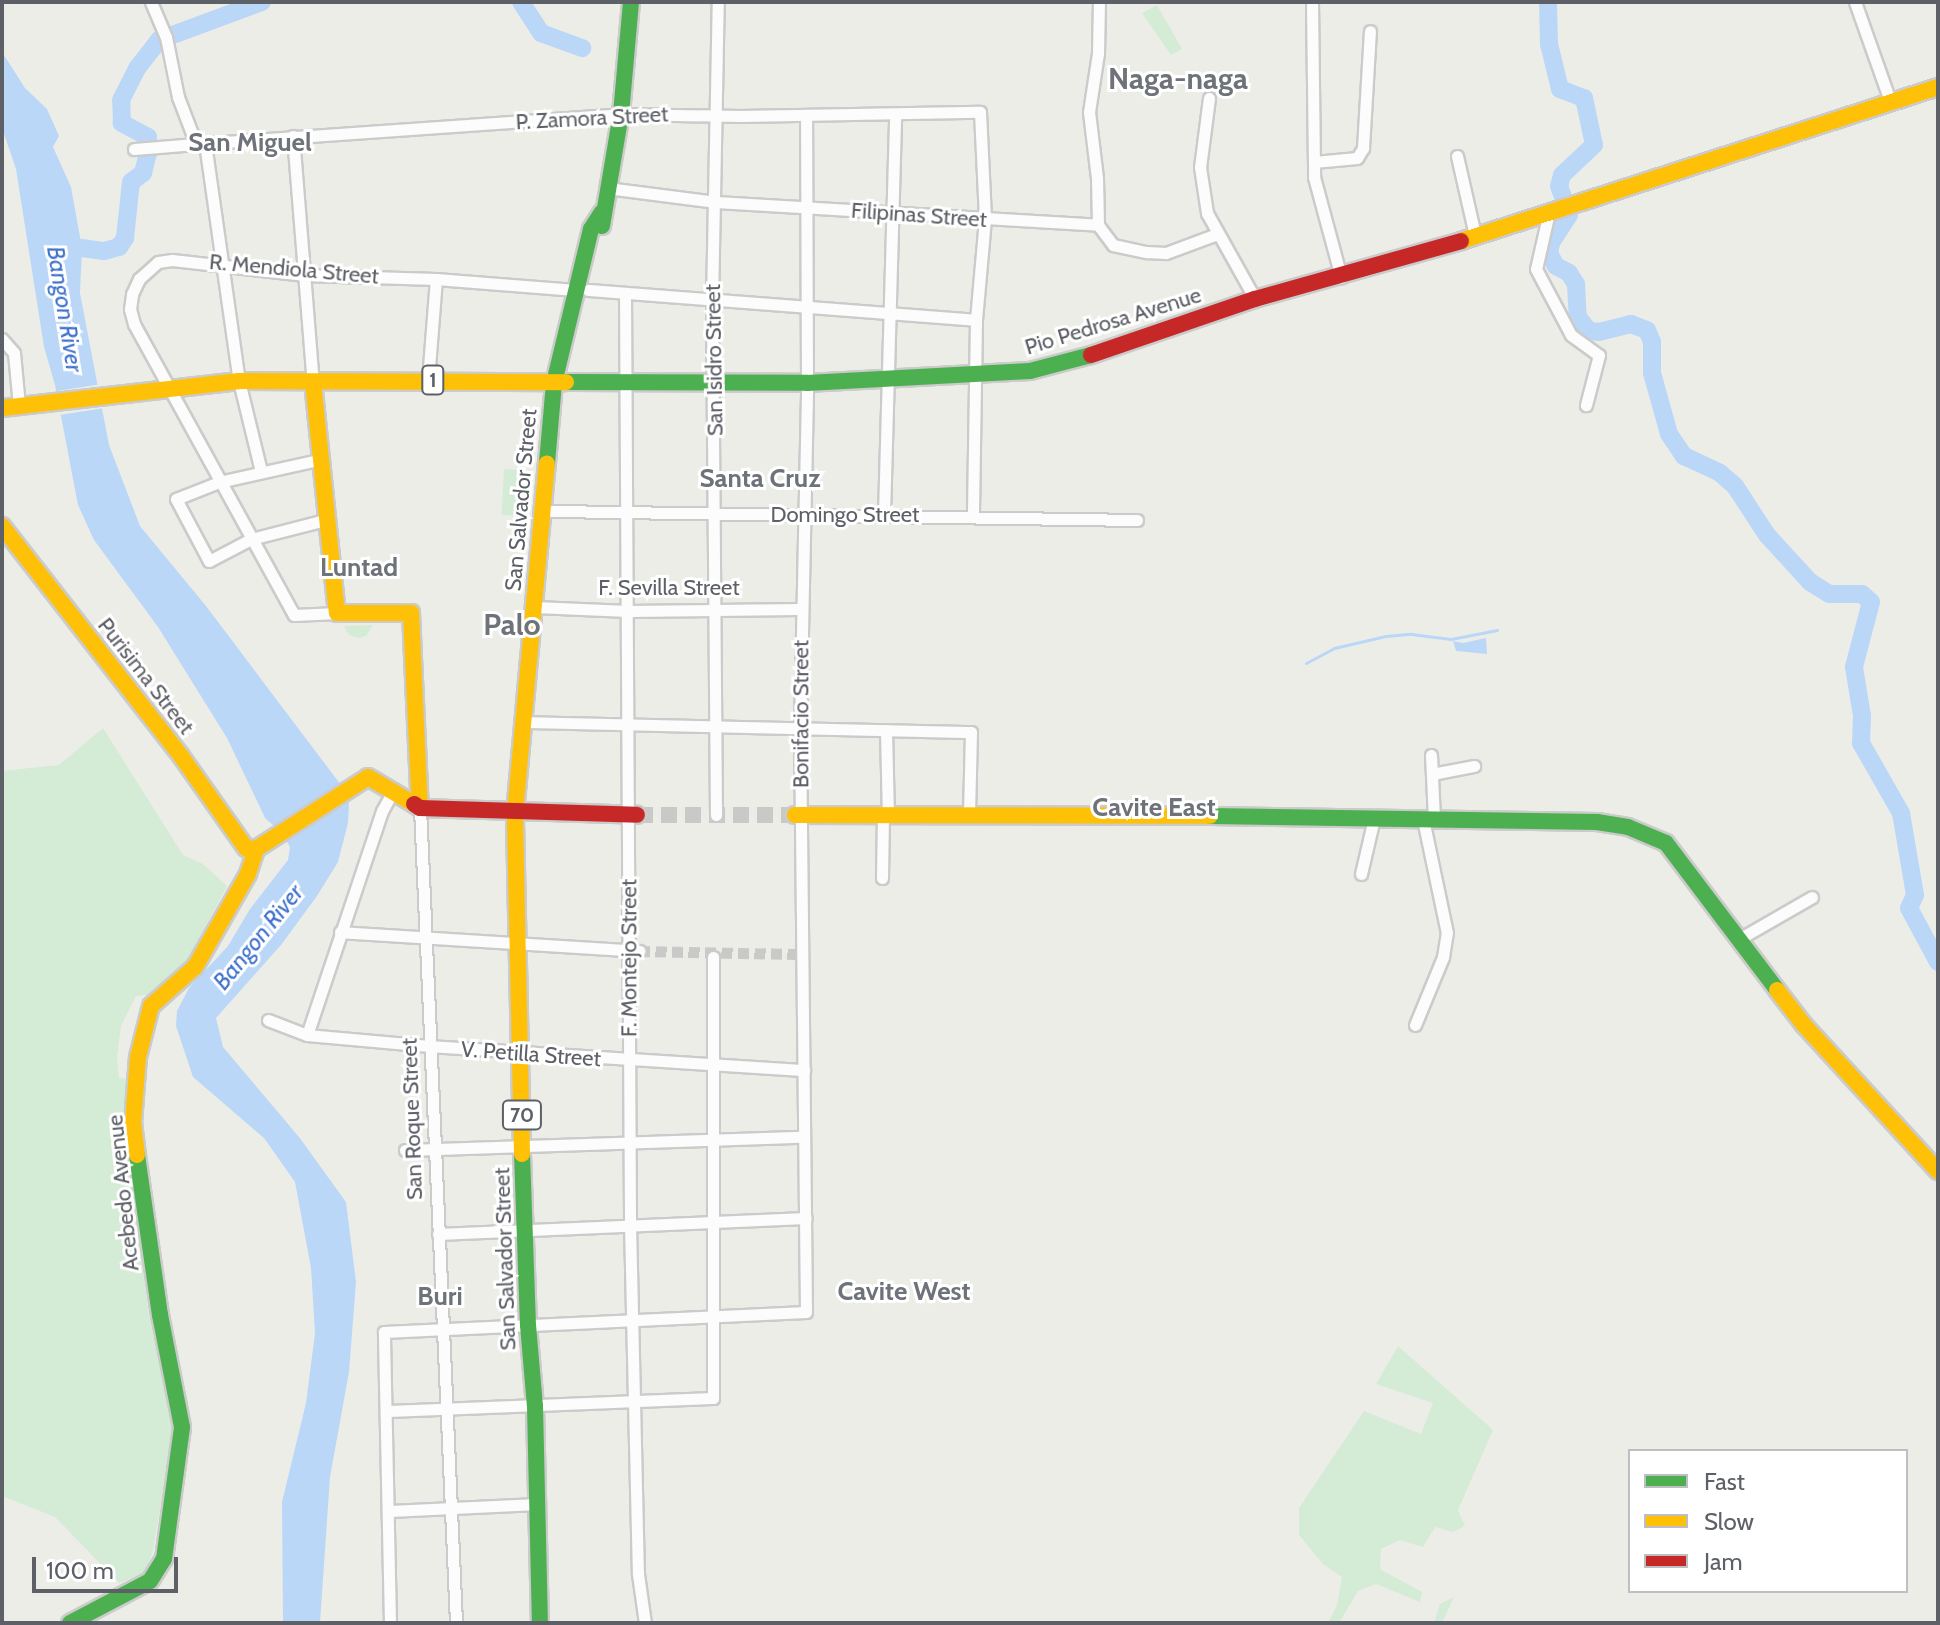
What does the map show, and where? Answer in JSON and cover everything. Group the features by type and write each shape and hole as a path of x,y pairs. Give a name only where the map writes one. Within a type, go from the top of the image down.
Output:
{"main road":[{"name":"San Salvador Street","path":"540,1623 535,1406 528,1325 515,944 515,813 535,607 534,585 559,390 582,290 591,229 602,212 621,114 631,2"},
{"name":"Pio Pedrosa Avenue","path":"559,390 626,382 807,383 1030,371 1079,359 1255,299 1341,277 1938,87"},
{"name":"1","path":"10,407 239,381 428,380 559,390"},
{"name":"1","path":"313,382 381,390 559,390"},
{"path":"313,382 318,460 337,613"},
{"name":"San Salvador Street","path":"535,607 544,586 559,390"},
{"name":"Purisima Street","path":"2,526 181,756 246,848 256,849"},
{"name":"San Roque Street","path":"337,613 411,613 420,808"},
{"path":"256,849 368,777 420,808 632,815"},
{"path":"798,815 969,813 1374,818 1597,822 1628,827 1666,843 1804,1025 1938,1171"},
{"name":"Acebedo Avenue","path":"70,1623 150,1581 164,1559 182,1427 160,1315 133,1123 138,1057 151,1006 195,967 248,874 256,849"}],"street":[{"path":"151,2 166,37 178,97 200,143 239,381 261,471"},
{"name":"San Isidro Street","path":"716,815 712,302 718,2"},
{"path":"1099,2 1098,53 1089,112 1097,178 1098,225 1113,245 1147,252 1166,253 1217,234"},
{"path":"1312,2 1314,162 1322,213 1341,277"},
{"path":"1855,2 1890,101"},
{"path":"1314,162 1357,158 1363,148 1370,31"},
{"path":"1209,98 1200,167 1207,213 1255,299"},
{"name":"P. Zamora Street","path":"134,149 621,114 895,116 980,112 985,219"},
{"name":"Bonifacio Street","path":"714,1318 806,1312 798,815 807,383 806,115"},
{"path":"884,515 887,379 892,314 895,116"},
{"path":"293,136 313,382"},
{"path":"1457,156 1475,235"},
{"name":"Filipinas Street","path":"607,188 716,202 1098,225"},
{"path":"1555,210 1536,269 1571,335 1599,355 1586,405"},
{"path":"973,516 976,320 985,219"},
{"name":"R. Mendiola Street","path":"170,388 134,324 130,309 139,279 158,262 222,264 305,275 436,279 976,320"},
{"path":"428,380 436,279"},
{"name":"F. Montejo Street","path":"625,293 628,611 625,724 632,815 635,951 630,1061 630,1224 638,1574 645,1623"},
{"path":"2,339 14,353 10,407"},
{"path":"170,388 294,615 337,613"},
{"path":"318,460 219,482 176,499 209,561 251,539 325,520"},
{"name":"Domingo Street","path":"552,511 1137,520"},
{"name":"F. Sevilla Street","path":"535,607 628,611 801,609"},
{"path":"523,722 971,732 969,813"},
{"path":"882,878 886,730"},
{"path":"1415,1025 1443,957 1447,933 1429,819 1431,755"},
{"path":"1432,774 1474,766"},
{"path":"307,1035 382,811 392,793"},
{"name":"San Roque Street","path":"420,808 456,1623"},
{"path":"1361,874 1374,818"},
{"path":"1739,939 1812,897"},
{"path":"340,932 635,951"},
{"path":"388,1411 713,1398 713,957"},
{"name":"V. Petilla Street","path":"268,1020 307,1035 520,1054 804,1070"},
{"path":"405,1150 804,1137"},
{"path":"438,1234 806,1218"},
{"path":"390,1623 384,1332 714,1318"},
{"path":"390,1511 537,1504"}],"green space":[{"path":"1157,5 1182,49 1171,55 1142,13"},
{"path":"504,469 525,470 523,516 502,515"},
{"path":"373,625 366,636 359,638 349,635 344,626"},
{"path":"103,728 183,855 203,864 227,886 185,965 154,994 136,996 121,1026 117,1057 119,1078 129,1079 124,1122 149,1316 174,1430 152,1555 143,1574 119,1583 55,1517 2,1496 2,771 59,765"},
{"path":"1398,1346 1493,1430 1458,1510 1465,1526 1453,1532 1435,1527 1423,1547 1400,1540 1381,1549 1380,1569 1422,1592 1420,1602 1376,1584 1358,1591 1339,1623 1328,1623 1337,1605 1342,1577 1323,1564 1299,1535 1299,1508 1364,1411 1421,1434 1433,1403 1376,1384"},
{"path":"1454,1597 1442,1623 1434,1623 1440,1604"}],"water":[{"name":"Bangon River","path":"2,52 25,88 47,109 59,136 53,147 71,187 82,248 80,293 109,445 140,526 206,606 347,793 348,823 338,862 281,945 216,1018 223,1047 299,1137 346,1202 356,1282 349,1372 330,1477 320,1623 283,1623 282,1502 306,1403 315,1333 311,1268 295,1182 264,1138 193,1077 176,1026 177,1011 189,988 228,946 250,909 288,860 290,847 282,833 265,818 227,738 158,627 94,540 78,505 55,385 44,347 16,169 2,128"},
{"path":"1486,638 1487,654 1456,651 1453,641 1463,643"}],"pier":[{"path":"102,384 106,408 56,416 53,392"}],"waterway":[{"path":"82,248 104,251 119,247 125,238 131,182 143,173 148,153 148,137 122,123 121,100 138,67 159,40 262,2"},
{"path":"521,2 541,33 582,48"},
{"path":"1548,2 1549,44 1560,89 1584,98 1594,145 1562,175 1559,186 1563,197"},
{"path":"1569,215 1551,243 1549,253 1556,266 1569,273 1576,284 1578,317 1589,331 1599,332 1631,324 1647,330 1652,342 1652,373 1669,434 1684,456 1720,473 1735,486 1767,535 1810,582 1829,594 1862,594 1871,602 1854,667 1862,716 1861,743 1901,813 1915,895 1909,908 1938,962"},
{"path":"1306,663 1334,648 1386,636 1411,634 1451,639 1497,630"}],"tunnel":[{"path":"637,815 795,815"},
{"path":"639,951 796,954"}],"traffic: fast":[{"path":"602,226 621,114 631,2"},
{"path":"547,463 554,383 591,229 602,212"},
{"path":"566,382 807,383 1030,371 1091,355"},
{"path":"1210,816 1597,822 1628,827 1666,843 1777,990"},
{"path":"522,1154 528,1325 535,1406 540,1623"},
{"path":"70,1623 150,1581 164,1559 182,1427 160,1315 137,1155"}],"traffic: slow":[{"path":"1461,241 1938,87"},
{"path":"2,408 239,381 566,382"},
{"path":"313,382 337,613 411,613 420,808"},
{"path":"522,1154 515,813 547,463"},
{"path":"2,526 181,756 246,848 256,849"},
{"path":"137,1155 133,1123 138,1057 151,1006 195,967 248,874 256,849 368,777 414,804"},
{"path":"795,815 1210,816"},
{"path":"1777,990 1804,1025 1938,1171"}],"traffic: jam":[{"path":"1091,355 1255,299 1461,241"},
{"path":"414,804 420,808 637,815"}],"district":[{"name":"Naga-naga","path":"1178,79"},
{"name":"San Miguel","path":"250,143"},
{"name":"Santa Cruz","path":"760,479"},
{"name":"Luntad","path":"359,568"},
{"name":"Palo","path":"512,625"},
{"name":"Cavite East","path":"1154,808"},
{"name":"Cavite West","path":"904,1292"},
{"name":"Buri","path":"440,1297"}]}
